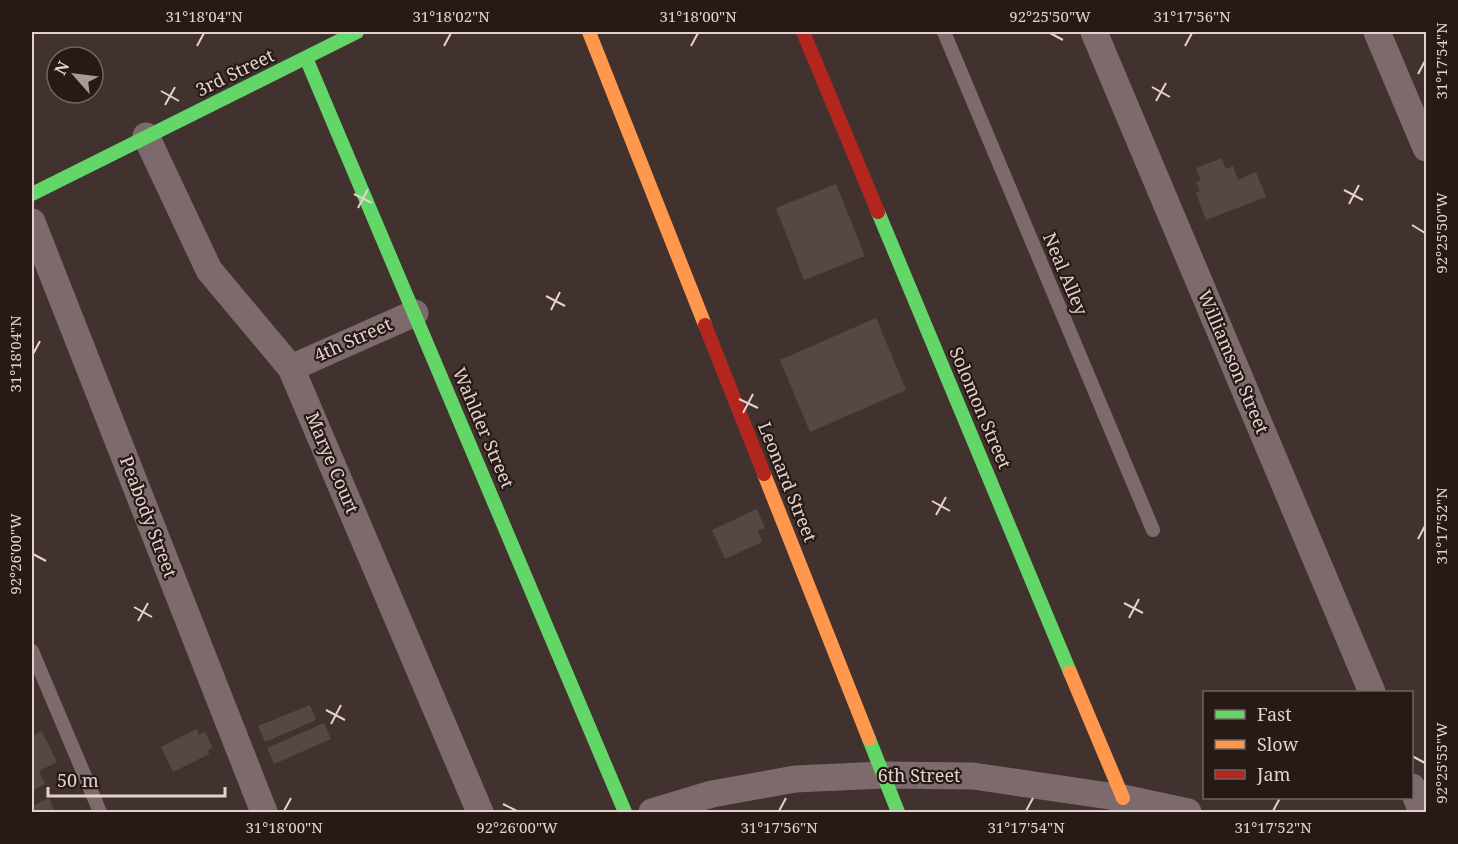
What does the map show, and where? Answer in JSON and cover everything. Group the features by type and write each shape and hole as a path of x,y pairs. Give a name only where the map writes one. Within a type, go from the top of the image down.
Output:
{"street":[{"name":"3rd Street","path":"32,194 357,32"},
{"name":"Leonard Street","path":"589,32 898,813"},
{"name":"Solomon Street","path":"803,32 1123,798"},
{"name":"Williamson Street","path":"1094,32 1371,691"},
{"path":"1377,32 1426,148"},
{"name":"Wahlder Street","path":"306,58 625,813"},
{"name":"Marye Court","path":"146,136 209,270 291,368 480,813"},
{"name":"Peabody Street","path":"32,222 264,813"},
{"name":"4th Street","path":"291,368 415,313"},
{"name":"6th Street","path":"652,813 712,794 795,779 883,775 973,776 1123,798 1188,813"},
{"path":"1413,790 1422,813"}],"lane":[{"name":"Neal Alley","path":"944,32 1153,530"},
{"path":"32,651 100,813"}],"building":[{"path":"1222,158 1226,169 1233,166 1238,180 1256,172 1266,197 1206,220 1196,193 1200,191 1196,182 1201,180 1196,168"},
{"path":"836,184 865,256 804,280 776,208"},
{"path":"876,318 906,390 810,432 780,360"},
{"path":"757,509 765,528 758,531 762,542 725,559 712,530"},
{"path":"310,705 316,720 265,742 258,726"},
{"path":"324,723 331,739 274,764 267,748"},
{"path":"197,729 199,735 205,732 213,748 208,750 209,754 173,772 161,747"},
{"path":"42,731 57,762 39,771 45,784 32,791 32,736"},
{"path":"49,798 55,812 32,812 32,806"}],"traffic: fast":[{"path":"32,194 357,32"},
{"path":"306,58 625,812"},
{"path":"878,212 1070,672"},
{"path":"869,739 898,812"}],"traffic: slow":[{"path":"589,32 705,325"},
{"path":"764,474 869,739"},
{"path":"1070,672 1123,798"}],"traffic: jam":[{"path":"803,32 878,212"},
{"path":"705,325 764,474"}]}
